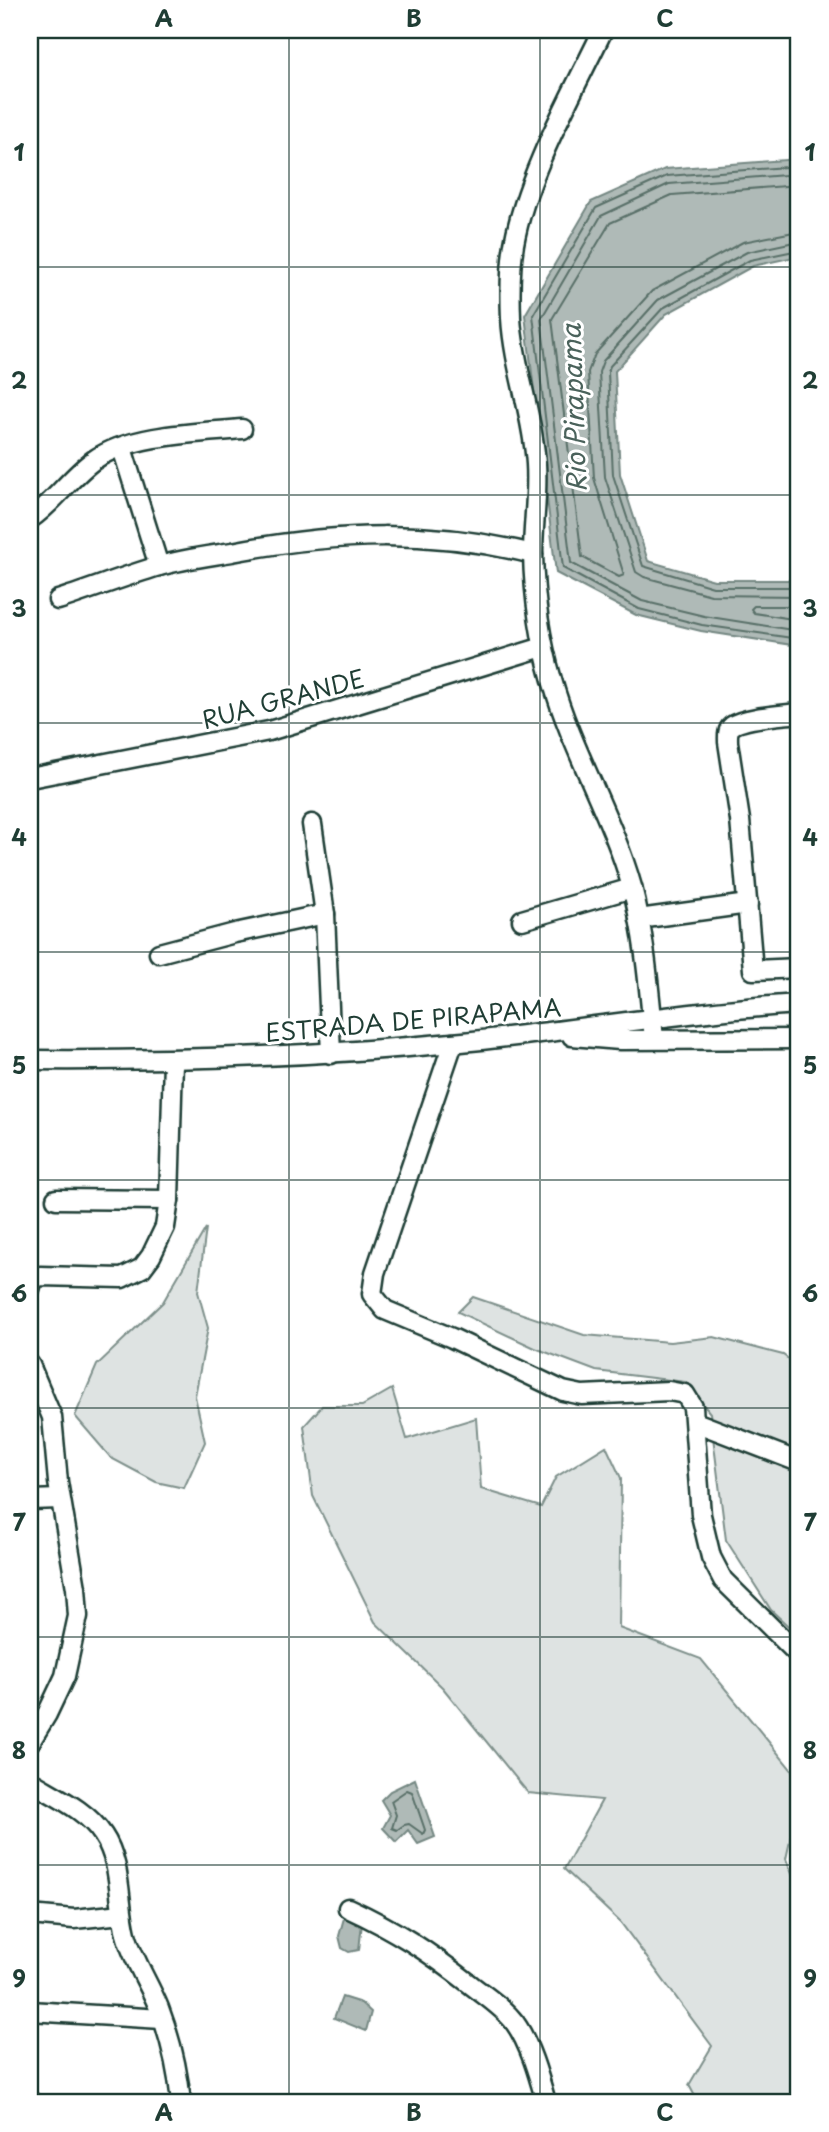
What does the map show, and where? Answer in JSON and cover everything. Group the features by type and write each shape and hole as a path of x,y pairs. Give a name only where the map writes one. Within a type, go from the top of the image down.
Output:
{"street":[{"path":"603,30 550,142 523,207 514,245 511,283 513,340 536,460 533,554 543,648 560,706 632,888 639,919 654,1039"},
{"path":"30,519 97,458 165,436 242,429"},
{"path":"122,448 159,566"},
{"path":"58,600 159,566 263,546 366,535 443,538 533,554"},
{"name":"RUA GRANDE","path":"30,778 261,733 543,648"},
{"path":"799,713 748,721 732,726 728,732 740,820 753,970 799,968"},
{"path":"312,824 325,914 331,1054"},
{"path":"522,920 632,888"},
{"path":"639,919 748,904"},
{"path":"159,953 234,933 325,914"},
{"name":"ESTRADA DE PIRAPAMA","path":"30,1060 173,1061 331,1054 799,1004"},
{"path":"548,1032 603,1039 799,1039"},
{"path":"453,1043 375,1273 372,1294 378,1305 564,1391 598,1395 680,1392 692,1402 701,1515 710,1557 723,1580 799,1656"},
{"path":"30,1289 33,1280 40,1276 113,1279 131,1275 142,1268 151,1256 162,1235 169,1200 173,1061"},
{"path":"56,1199 169,1200"},
{"path":"30,1365 38,1401 54,1432 60,1499 76,1588 78,1616 65,1676 30,1742"},
{"path":"695,1422 799,1462"},
{"path":"30,1500 60,1499"},
{"path":"30,1781 79,1812 101,1832 112,1854 131,1950 162,2019 181,2102"},
{"path":"348,1908 378,1921 420,1946 500,2007 514,2022 523,2038 546,2102"},
{"path":"30,1915 74,1919 122,1914"},
{"path":"30,2011 162,2019"}],"shaded area":[{"path":"206,1228 198,1292 208,1328 195,1396 205,1442 184,1488 156,1482 111,1458 75,1416 97,1365 163,1302"},
{"path":"473,1297 584,1335 670,1342 714,1337 783,1355 799,1367 799,1636 771,1610 726,1540 710,1413 685,1382 596,1371 535,1348 458,1312"},
{"path":"392,1389 407,1439 476,1418 481,1489 541,1507 556,1477 606,1446 621,1478 619,1628 701,1659 799,1779 799,1800 786,1859 799,1891 799,2102 698,2102 689,2085 712,2046 621,1923 564,1869 602,1800 528,1793 443,1688 375,1622 313,1496 304,1426 322,1406 362,1406"}],"water":[{"name":"Rio Pirapama","path":"799,159 799,256 753,266 666,314 615,371 620,474 648,561 714,580 799,580 799,646 701,631 636,615 556,573 525,315 591,202 665,169"},
{"path":"415,1779 435,1837 418,1844 408,1830 396,1842 383,1828 390,1815 381,1800 390,1791"},
{"path":"344,1918 362,1923 359,1950 349,1952 342,1948 339,1936"},
{"path":"342,1997 361,2003 371,2012 366,2031 334,2018"}]}
